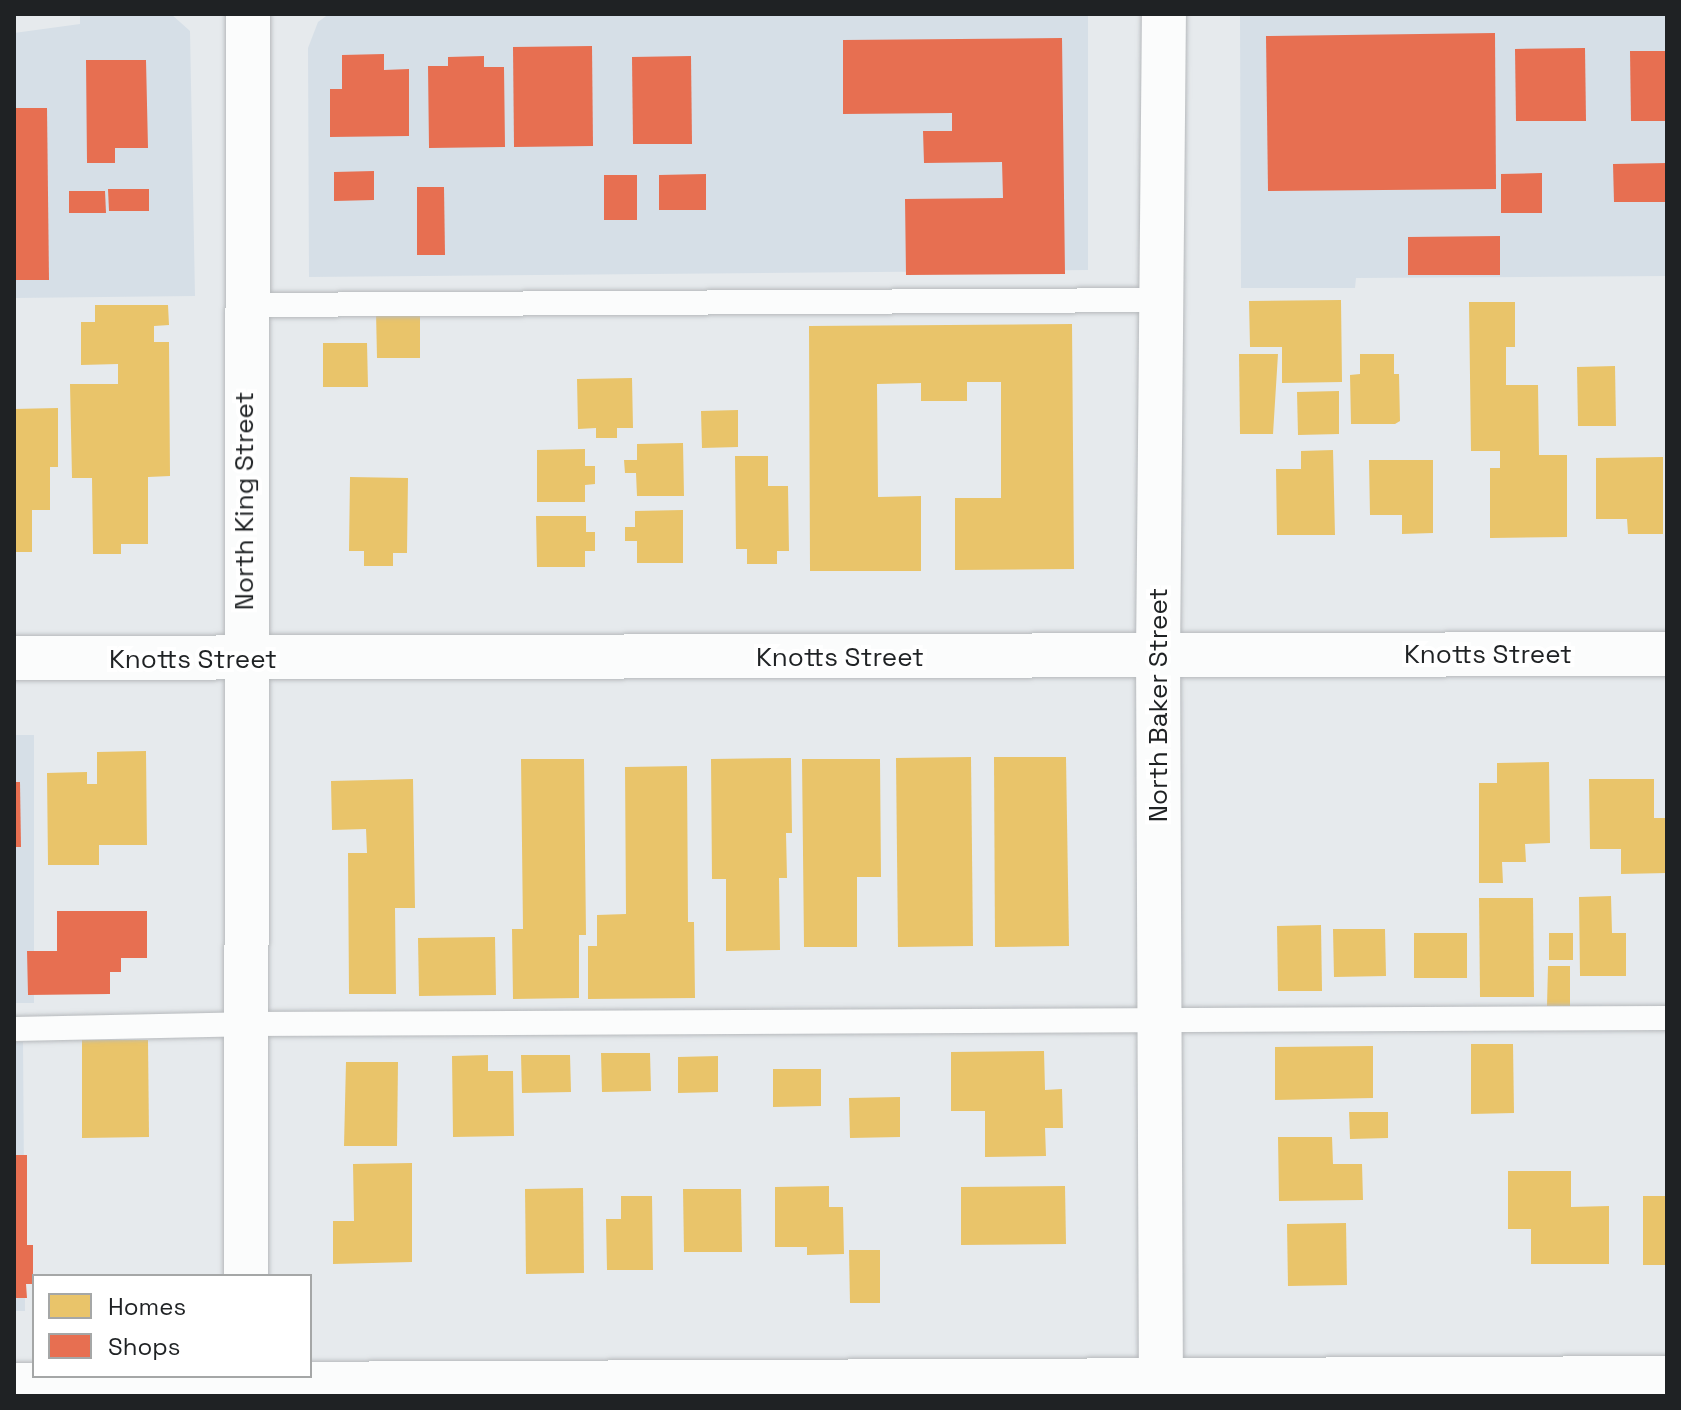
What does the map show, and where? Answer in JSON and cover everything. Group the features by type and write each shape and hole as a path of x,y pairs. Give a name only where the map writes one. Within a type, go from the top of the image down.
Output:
{"street":[{"name":"North King Street","path":"246,1274 244,660 248,14"},
{"name":"North Baker Street","path":"1161,1388 1158,657 1164,14"},
{"name":"Knotts Street","path":"14,658 244,660 1667,654"},
{"path":"14,1385 1161,1388 1667,1378"}],"lane":[{"path":"246,305 1161,300"},
{"path":"14,1029 245,1024 1667,1018"}],"shaded area":[{"path":"80,14 171,14 190,31 195,296 14,298 14,33 80,24"},
{"path":"329,14 1088,14 1088,270 309,277 308,48 318,22"},
{"path":"1240,14 1667,14 1667,276 1356,278 1355,288 1241,288"},
{"path":"14,735 34,735 34,1003 14,1003"},
{"path":"14,1042 23,1042 25,1311 14,1311"}],"building: Homes":[{"path":"1341,300 1342,382 1282,383 1282,347 1250,347 1249,301"},
{"path":"1469,302 1515,302 1515,347 1506,347 1506,385 1538,385 1539,455 1567,455 1567,537 1490,538 1490,468 1500,468 1500,451 1471,451"},
{"path":"95,305 168,305 169,325 154,326 154,342 169,342 170,476 148,477 148,544 121,544 121,554 93,554 92,478 72,478 70,384 118,384 118,364 81,365 81,322 95,322"},
{"path":"376,311 420,311 420,358 377,358"},
{"path":"1072,324 1074,569 955,570 955,498 1001,498 1001,382 967,382 967,401 921,401 921,383 877,384 878,497 921,496 921,571 810,571 809,326"},
{"path":"323,343 367,343 368,387 323,387"},
{"path":"1239,354 1278,354 1273,434 1240,434"},
{"path":"1360,354 1394,354 1394,374 1399,374 1400,421 1395,424 1351,424 1350,375 1360,374"},
{"path":"1615,366 1616,426 1578,426 1577,367"},
{"path":"632,378 633,428 617,428 617,438 596,438 596,428 578,429 577,379"},
{"path":"1339,391 1339,434 1298,435 1297,392"},
{"path":"58,408 58,467 50,467 50,510 32,510 32,552 14,552 14,409"},
{"path":"738,410 738,447 702,448 701,411"},
{"path":"683,443 684,496 637,496 636,473 625,473 624,460 637,460 637,444"},
{"path":"585,449 585,466 595,466 595,484 585,485 585,502 537,502 537,450"},
{"path":"1333,450 1335,535 1277,535 1276,469 1301,469 1301,451"},
{"path":"735,456 768,456 768,486 788,486 789,551 777,551 777,564 747,564 747,549 736,549"},
{"path":"1663,457 1663,534 1628,534 1627,519 1596,519 1596,458"},
{"path":"1369,460 1433,460 1433,533 1402,534 1402,515 1370,515"},
{"path":"350,477 408,478 407,553 393,553 393,566 364,566 364,551 349,551"},
{"path":"683,510 683,563 637,563 637,541 625,541 625,527 635,527 635,511"},
{"path":"536,516 586,516 586,532 595,532 595,551 585,551 585,567 537,567"},
{"path":"146,751 147,845 99,845 99,865 48,865 47,773 87,772 87,784 97,784 97,752"},
{"path":"971,757 973,946 898,947 896,758"},
{"path":"994,757 1066,757 1069,946 995,947"},
{"path":"791,758 792,833 786,833 787,878 779,878 780,950 726,951 726,879 712,879 711,759"},
{"path":"521,759 584,759 586,935 579,935 579,998 513,999 512,929 523,929"},
{"path":"802,759 880,759 881,877 857,877 857,947 804,947"},
{"path":"1549,762 1550,843 1525,844 1526,862 1502,862 1503,883 1479,883 1479,783 1497,783 1497,763"},
{"path":"687,766 688,922 694,922 695,998 588,999 588,946 597,946 597,915 626,914 625,767"},
{"path":"413,779 415,908 395,908 396,994 349,994 348,853 367,853 366,829 332,830 331,781"},
{"path":"1589,779 1654,779 1654,818 1667,818 1667,873 1621,874 1621,849 1590,849"},
{"path":"1611,896 1612,933 1626,933 1626,976 1580,976 1579,897"},
{"path":"1479,898 1533,898 1534,997 1480,997"},
{"path":"1321,925 1322,991 1278,991 1277,926"},
{"path":"1333,929 1385,929 1386,976 1334,977"},
{"path":"1414,933 1467,933 1467,978 1414,978"},
{"path":"1549,933 1573,933 1573,960 1549,960"},
{"path":"495,937 496,995 419,996 418,938"},
{"path":"1548,966 1570,966 1570,1006 1547,1006"},
{"path":"82,1040 148,1040 149,1137 82,1138"},
{"path":"1471,1044 1513,1044 1514,1113 1471,1114"},
{"path":"1373,1046 1373,1098 1275,1100 1275,1047"},
{"path":"1044,1051 1045,1090 1062,1089 1063,1128 1045,1128 1046,1156 985,1157 985,1111 951,1111 951,1052"},
{"path":"601,1053 650,1053 651,1091 602,1092"},
{"path":"488,1055 488,1071 513,1071 514,1136 453,1137 452,1056"},
{"path":"521,1055 570,1055 571,1092 522,1093"},
{"path":"718,1056 718,1092 678,1093 678,1057"},
{"path":"346,1062 398,1062 397,1146 344,1146"},
{"path":"773,1069 821,1069 821,1106 773,1107"},
{"path":"900,1097 900,1137 850,1138 849,1098"},
{"path":"1349,1112 1388,1112 1388,1138 1350,1139"},
{"path":"1278,1137 1332,1137 1333,1164 1362,1164 1363,1200 1279,1201"},
{"path":"412,1163 412,1262 333,1264 333,1221 354,1221 353,1164"},
{"path":"1508,1171 1571,1171 1571,1207 1609,1206 1609,1264 1531,1264 1531,1229 1508,1229"},
{"path":"829,1186 829,1207 843,1207 844,1254 807,1255 807,1247 775,1247 775,1187"},
{"path":"1065,1186 1066,1244 961,1245 961,1187"},
{"path":"583,1188 584,1273 526,1274 525,1189"},
{"path":"683,1189 741,1189 742,1252 684,1252"},
{"path":"621,1196 652,1196 653,1270 607,1270 606,1219 621,1219"},
{"path":"1643,1196 1667,1196 1667,1265 1643,1265"},
{"path":"1346,1223 1347,1285 1288,1286 1287,1224"},
{"path":"849,1250 880,1250 880,1303 850,1303"}],"building: Shops":[{"path":"1495,33 1496,189 1268,191 1266,36"},
{"path":"1062,38 1065,274 906,275 905,199 1003,198 1002,162 924,163 923,131 952,131 952,113 843,114 843,40"},
{"path":"592,46 593,146 514,147 513,47"},
{"path":"1585,48 1586,121 1516,121 1515,49"},
{"path":"1630,51 1667,51 1667,121 1631,121"},
{"path":"384,54 384,70 409,69 409,136 330,137 330,89 342,89 342,55"},
{"path":"484,56 484,67 504,67 505,147 429,148 428,66 448,66 448,57"},
{"path":"691,56 692,144 633,144 632,57"},
{"path":"86,60 146,60 148,148 115,148 115,163 87,163"},
{"path":"14,108 47,108 49,280 14,280"},
{"path":"1667,163 1667,202 1614,202 1613,164"},
{"path":"374,171 374,200 334,201 334,172"},
{"path":"1542,173 1542,213 1501,213 1501,174"},
{"path":"706,174 706,210 659,210 659,175"},
{"path":"604,175 637,175 637,220 604,220"},
{"path":"417,187 444,187 445,255 417,255"},
{"path":"108,189 149,189 149,211 109,211"},
{"path":"69,191 105,191 106,213 69,213"},
{"path":"1500,236 1500,275 1408,275 1408,237"},
{"path":"14,782 20,782 21,847 14,847"},
{"path":"57,911 147,911 147,958 121,958 121,972 110,972 110,994 28,995 27,951 57,951"},
{"path":"14,1155 27,1155 27,1245 33,1245 33,1274 32,1284 26,1284 27,1298 14,1298"}]}
